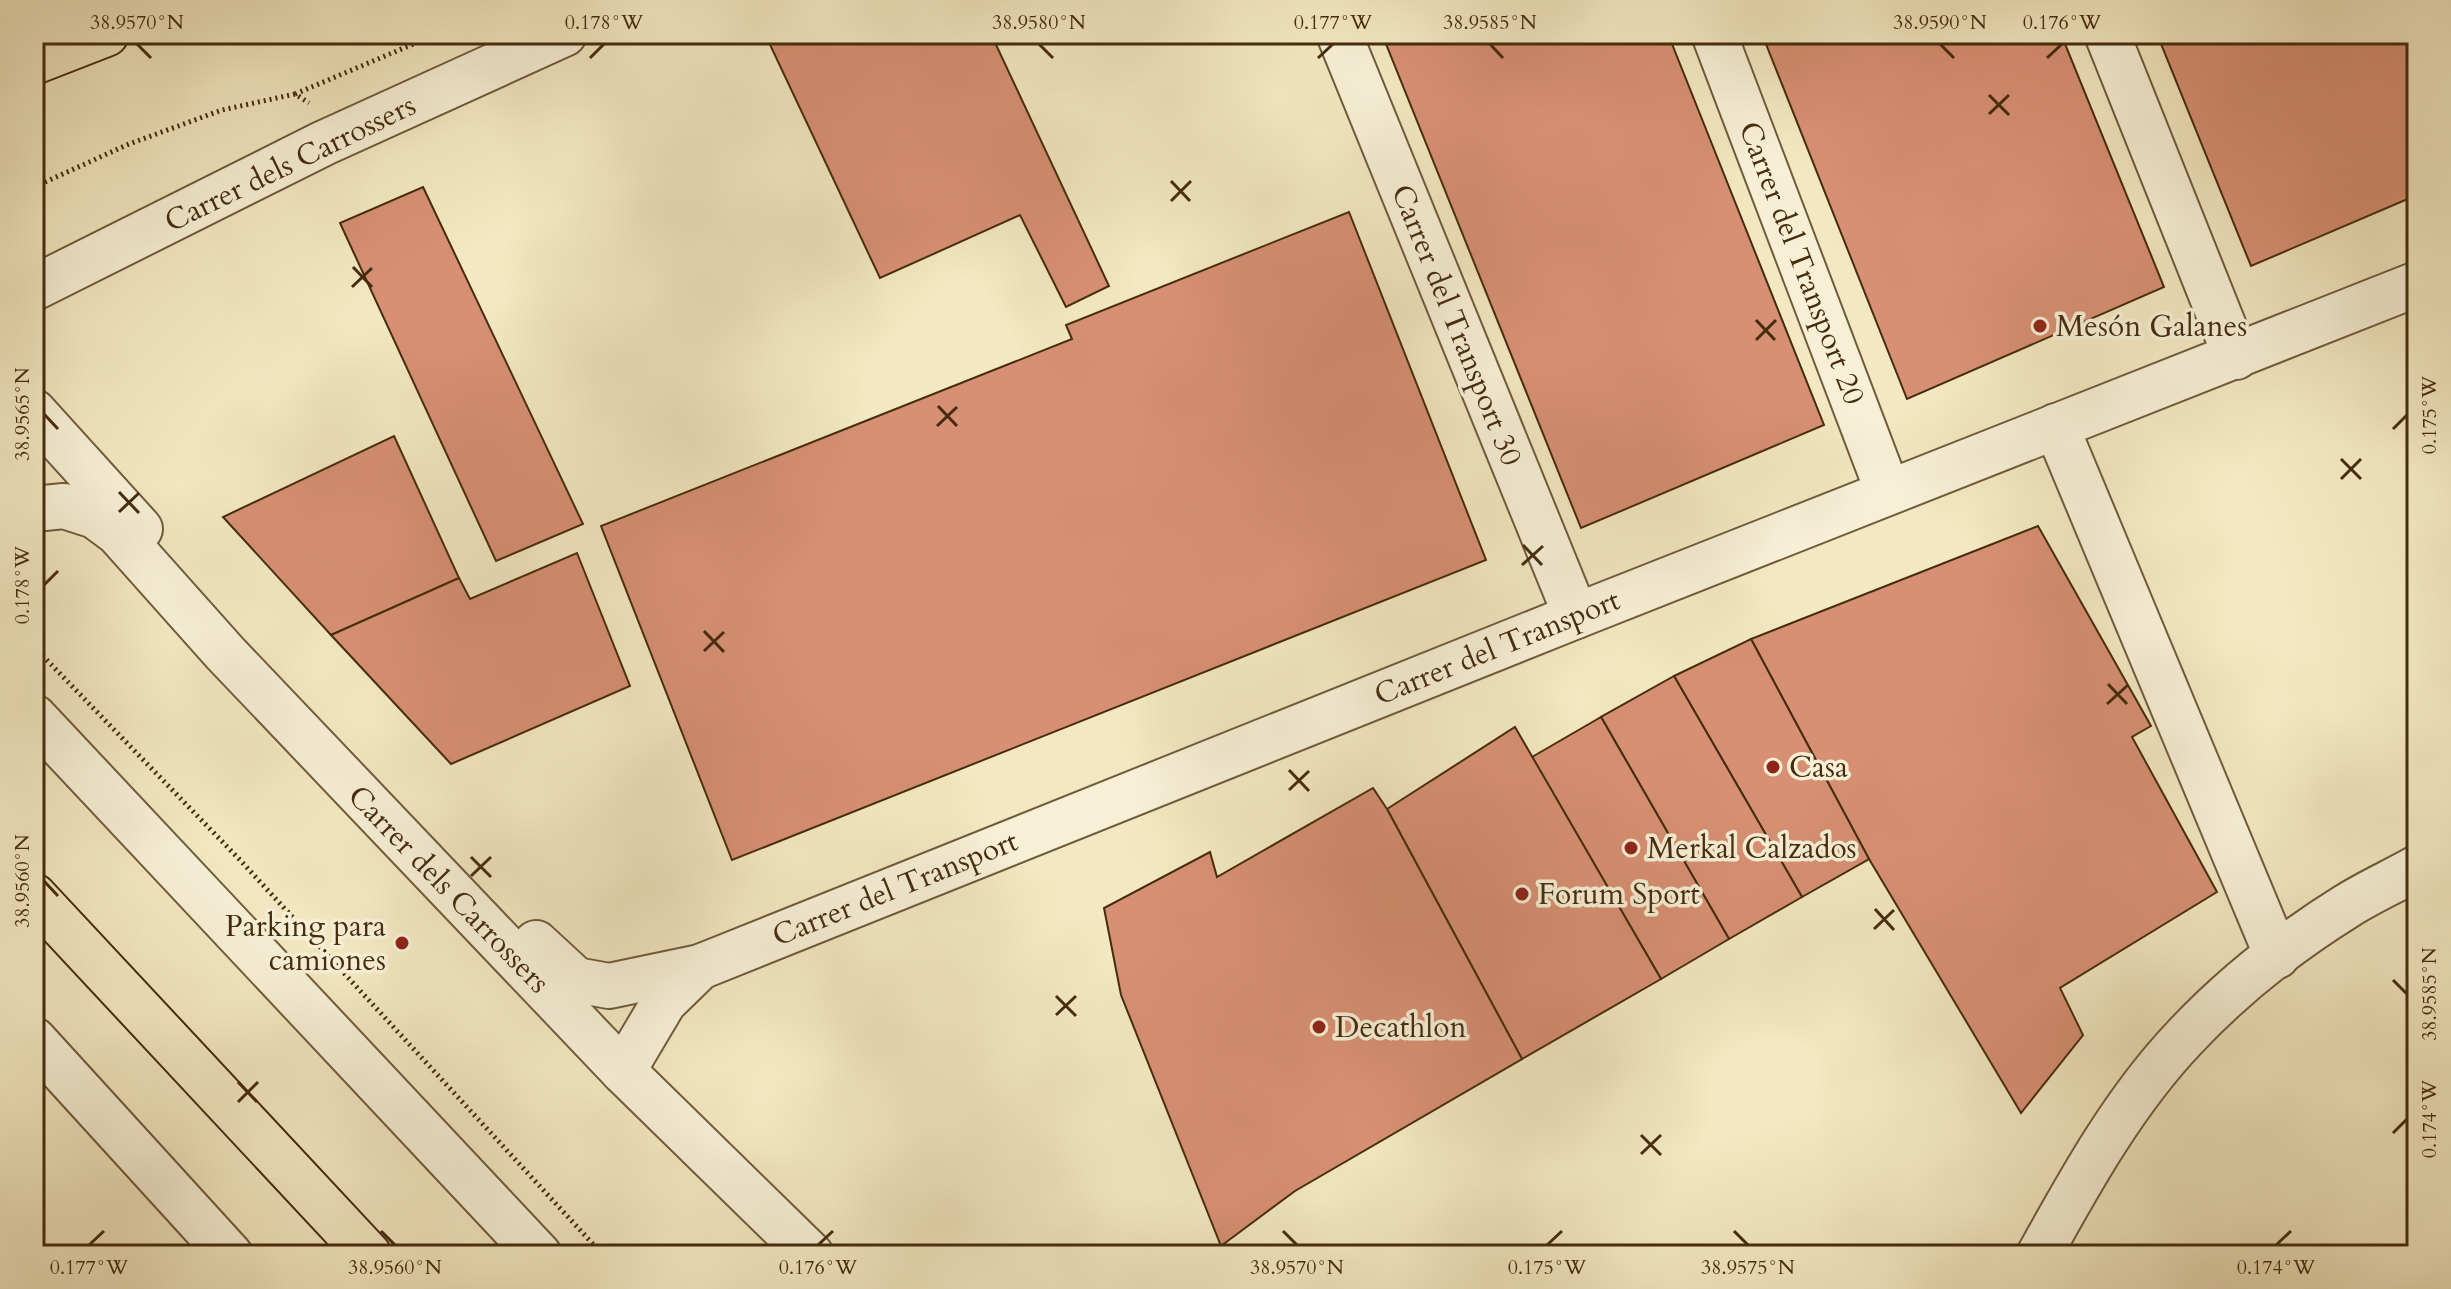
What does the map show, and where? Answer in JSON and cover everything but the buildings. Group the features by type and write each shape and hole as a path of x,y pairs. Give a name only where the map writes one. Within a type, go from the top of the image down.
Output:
{"main road":[{"path":"34,62 106,34"},
{"path":"34,896 369,1255"}],"street":[{"name":"Carrer dels Carrossers","path":"34,317 53,279 324,143 564,34"},
{"name":"Carrer del Transport 30","path":"1339,34 1576,616"},
{"name":"Carrer del Transport 20","path":"1714,34 1888,492"},
{"path":"2107,34 2236,357"},
{"name":"Carrer del Transport","path":"623,1071 664,1002 700,967 2417,284"},
{"name":"Carrer dels Carrossers","path":"34,412 110,498 555,963 576,980 609,986 700,967"},
{"path":"2056,426 2277,956"},
{"name":"Carrer dels Carrossers","path":"34,509 64,506 95,516 118,533 225,653 623,1071 811,1255"},
{"path":"34,717 539,1255"},
{"path":"2039,1255 2102,1145 2149,1079 2184,1038 2277,956 2348,905 2417,868"},
{"path":"34,1040 230,1255"}],"path":[{"path":"34,187 129,144 222,110 295,94 437,34"},
{"path":"295,94 312,106 324,143"},
{"path":"34,661 41,654 240,860 603,1255"}],"place":[{"name":"Mesón Galanes","path":"2040,326"},
{"name":"Casa","path":"1773,767"},
{"name":"Merkal Calzados","path":"1631,848"},
{"name":"Forum Sport","path":"1522,894"},
{"name":"Parking para camiones","path":"402,943"},
{"name":"Decathlon","path":"1319,1027"}]}
